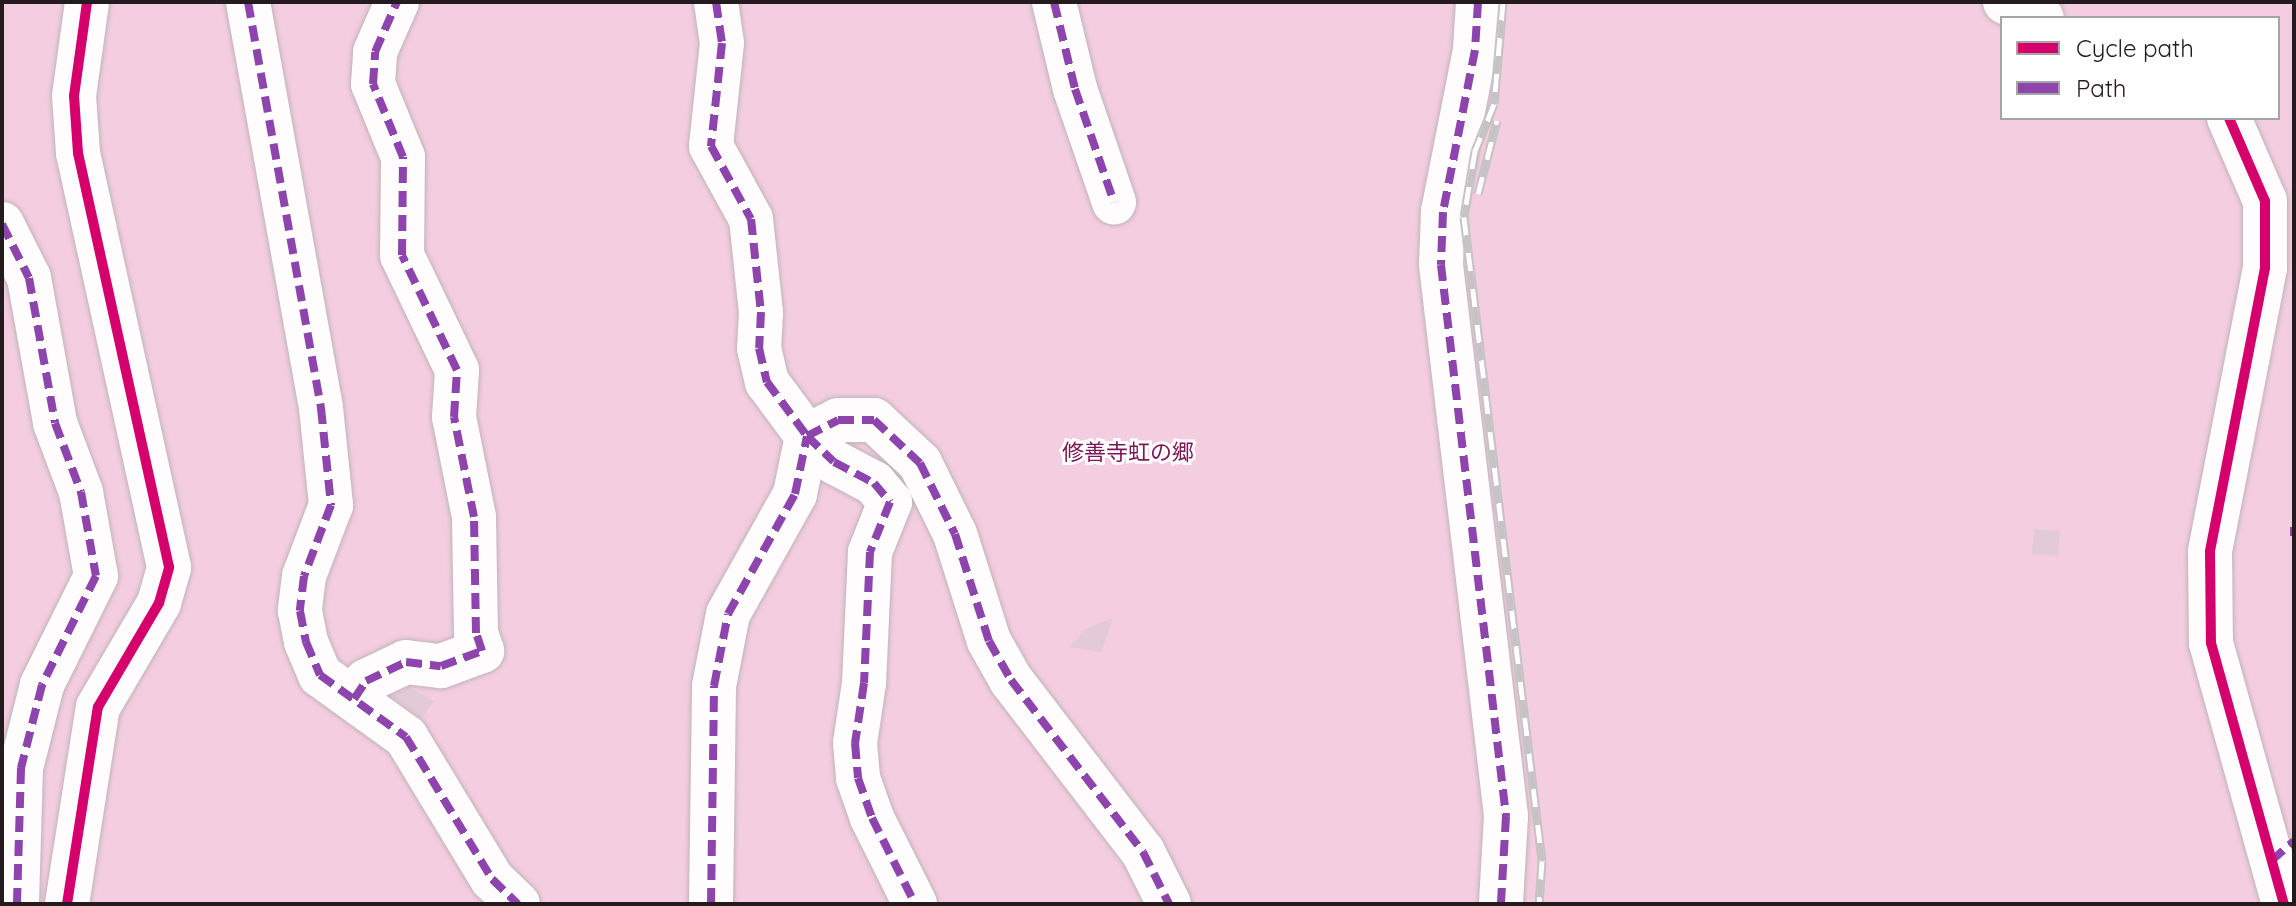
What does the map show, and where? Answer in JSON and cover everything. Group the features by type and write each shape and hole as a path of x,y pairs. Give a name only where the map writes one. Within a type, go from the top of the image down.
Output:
{"street":[{"path":"67,904 98,707 159,603 169,567 78,153 74,96 87,2"},
{"path":"248,2 321,408 331,505 304,576 300,611 320,675 406,737 492,879 518,904"},
{"path":"354,699 366,681 406,662 441,666 482,651 476,633 474,517 454,417 457,370 402,255 403,157 373,84 375,52 397,2"},
{"path":"716,2 722,43 711,146 751,219 761,312 759,348 767,382 807,436 834,462 874,483 890,502 870,552 864,683 855,743 858,778 872,818 915,904"},
{"path":"1054,2 1075,89 1114,202"},
{"path":"1478,2 1475,50 1443,212 1441,265 1506,816 1501,904"},
{"path":"2005,2 2037,16"},
{"path":"2230,120 2265,201 2265,268 2210,552 2211,643 2284,904"},
{"path":"2,224 29,278 55,423 81,492 96,576 42,685 21,768 17,904"},
{"path":"807,436 838,420 874,420 920,463 955,534 989,641 1011,680 1143,852 1169,904"},
{"path":"711,904 714,686 728,614 795,494 807,436"}],"green space":[{"name":"修善寺虹の郷","path":"2,2 2294,2 2294,904 2,904"}],"building":[{"path":"2034,529 2060,531 2058,556 2032,554"},
{"path":"1113,618 1101,652 1070,647 1085,629"},
{"path":"410,688 434,701 422,718 392,696"}],"railway":[{"path":"1503,2 1494,104 1475,151 1464,217 1542,861 1539,904"},
{"path":"1478,194 1497,120"}],"marked path":[{"path":"248,2 321,408 331,505 304,576 300,611 306,642 320,675 406,737 492,879 518,904"},
{"path":"354,699 366,681 406,662 441,666 482,651 476,633 474,517 454,417 457,370 402,255 403,157 373,84 375,52 397,2"},
{"path":"716,2 722,43 711,146 751,219 761,312 759,348 767,382 807,436 834,462 874,483 890,502 870,552 864,683 855,743 858,778 872,818 915,904"},
{"path":"1054,2 1075,89 1114,202"},
{"path":"1478,2 1475,50 1443,212 1441,265 1506,816 1501,904"},
{"path":"2,224 29,278 55,423 81,492 96,576 42,685 21,768 17,904"},
{"path":"711,904 714,686 728,614 795,494 807,436 838,420 874,420 920,463 955,534 989,641 1011,680 1143,852 1169,904"},
{"path":"2294,527 2294,536"},
{"path":"2271,861 2294,841"}],"cycle path":[{"path":"67,904 98,707 159,603 169,567 78,153 74,96 87,2"},
{"path":"2230,120 2265,201 2265,268 2210,552 2211,643 2284,904"}]}
